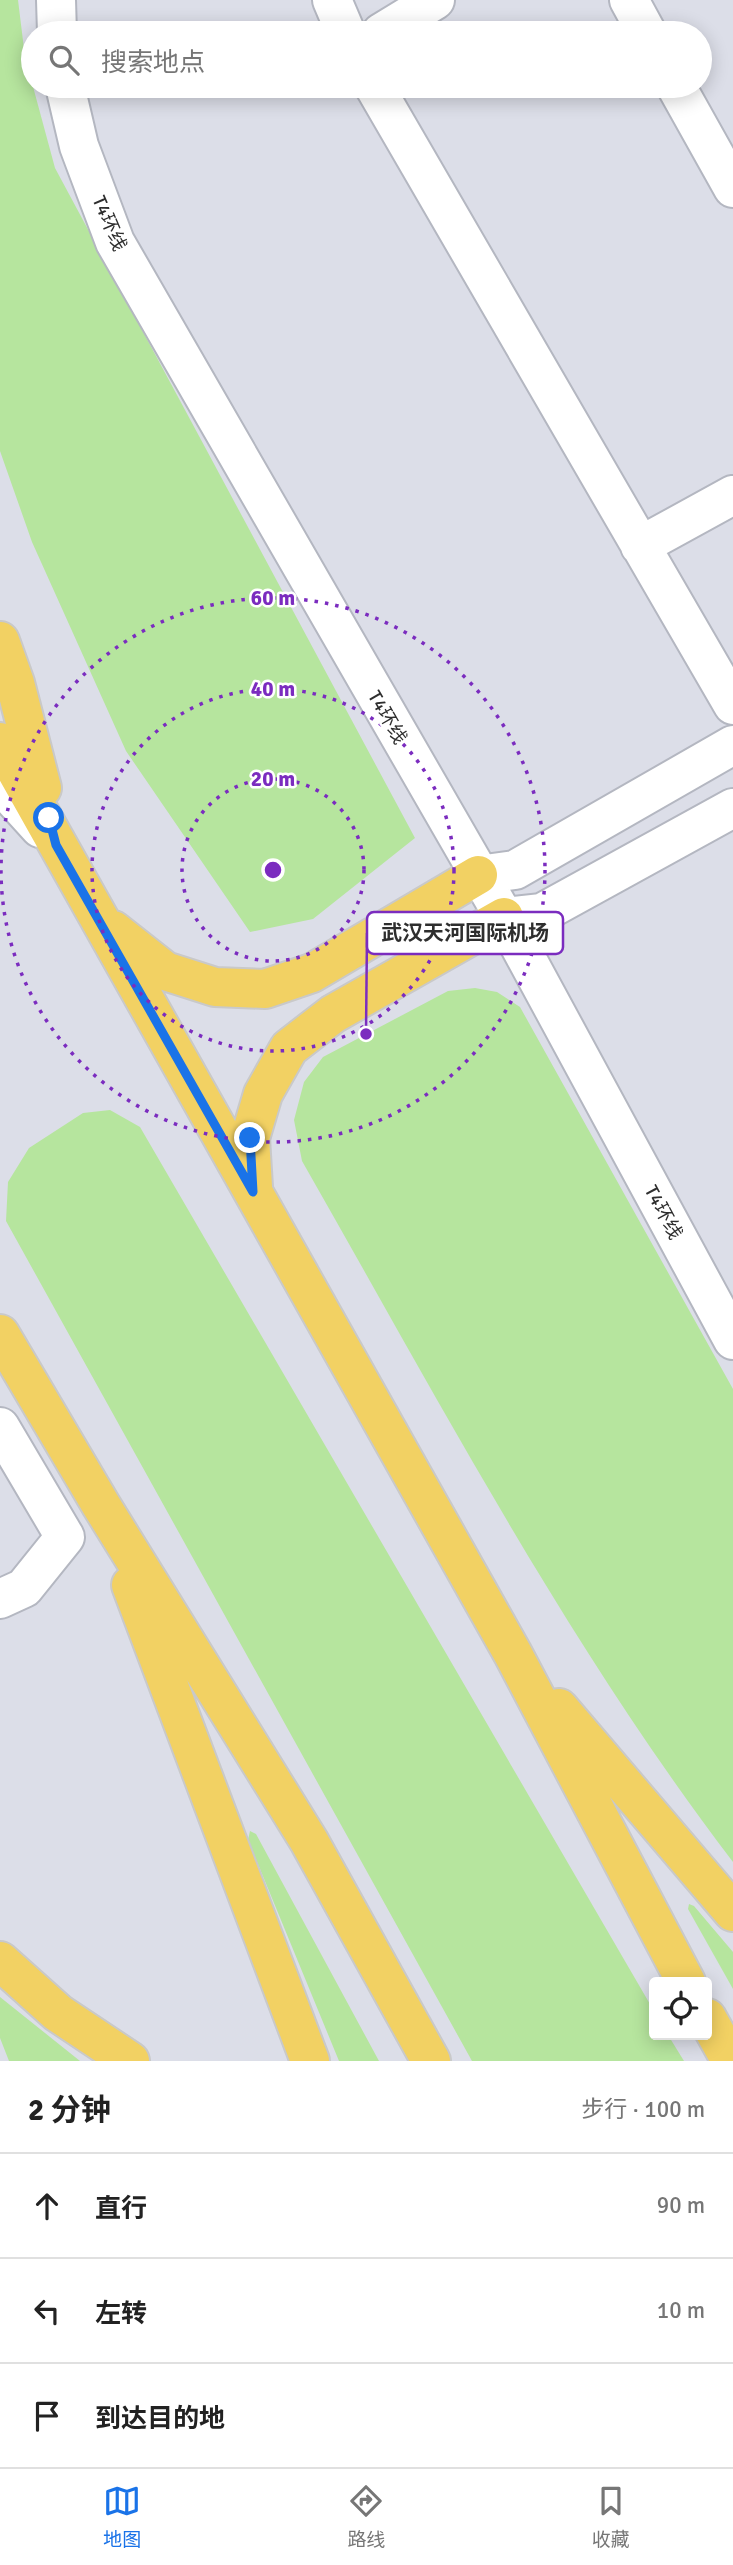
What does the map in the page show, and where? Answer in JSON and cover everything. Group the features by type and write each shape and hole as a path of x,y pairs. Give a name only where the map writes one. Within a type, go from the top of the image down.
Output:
{"main road":[{"path":"0,641 15,683 56,845"},
{"path":"0,741 56,845 513,1654 683,1977"},
{"path":"98,918 165,971 215,987 265,989 312,974 478,875"},
{"path":"253,1192 250,1138 263,1094 289,1048 333,1014 504,917"},
{"path":"0,1334 101,1505 309,1841 431,2061"},
{"path":"101,1505 310,2061"},
{"path":"513,1654 733,1912"},
{"path":"0,1961 58,2013 130,2061"},
{"path":"712,2027 732,2061"}],"street":[{"path":"56,0 57,21"},
{"path":"332,0 341,21"},
{"path":"401,21 435,0"},
{"path":"629,0 640,21"},
{"name":"T4环线","path":"68,98 79,146 115,242 504,917 733,1340"},
{"path":"381,98 733,705"},
{"path":"683,98 733,188"},
{"path":"640,546 733,495"},
{"path":"478,875 515,870 733,745"},
{"path":"0,784 56,845"},
{"path":"504,917 542,913 733,808"},
{"path":"0,1427 65,1537 24,1588 0,1599"}],"shaded area":[{"path":"0,0 733,0 733,2061 0,2061"}],"green space":[{"path":"0,0 18,0 21,24 21,98 36,98 55,168 415,838 313,919 250,932 126,751 32,542 0,451"},
{"path":"475,988 497,992 520,1007 733,1389 733,1862 614,1694 559,1607 454,1430 302,1161 294,1120 304,1082 323,1057 448,991"},
{"path":"110,1110 140,1127 649,2002 649,2040 671,2040 684,2061 472,2061 6,1221 8,1182 29,1148 83,1113"},
{"path":"250,1831 256,1834 379,2061 339,2061 248,1840"},
{"path":"689,1904 694,1906 733,1952 733,1989 688,1909"},
{"path":"0,1997 80,2061 9,2061 0,2038"}],"place":[{"name":"武汉天河国际机场","path":"366,1034"}],"route":[{"path":"49,818 56,845 253,1192 250,1138"}]}
